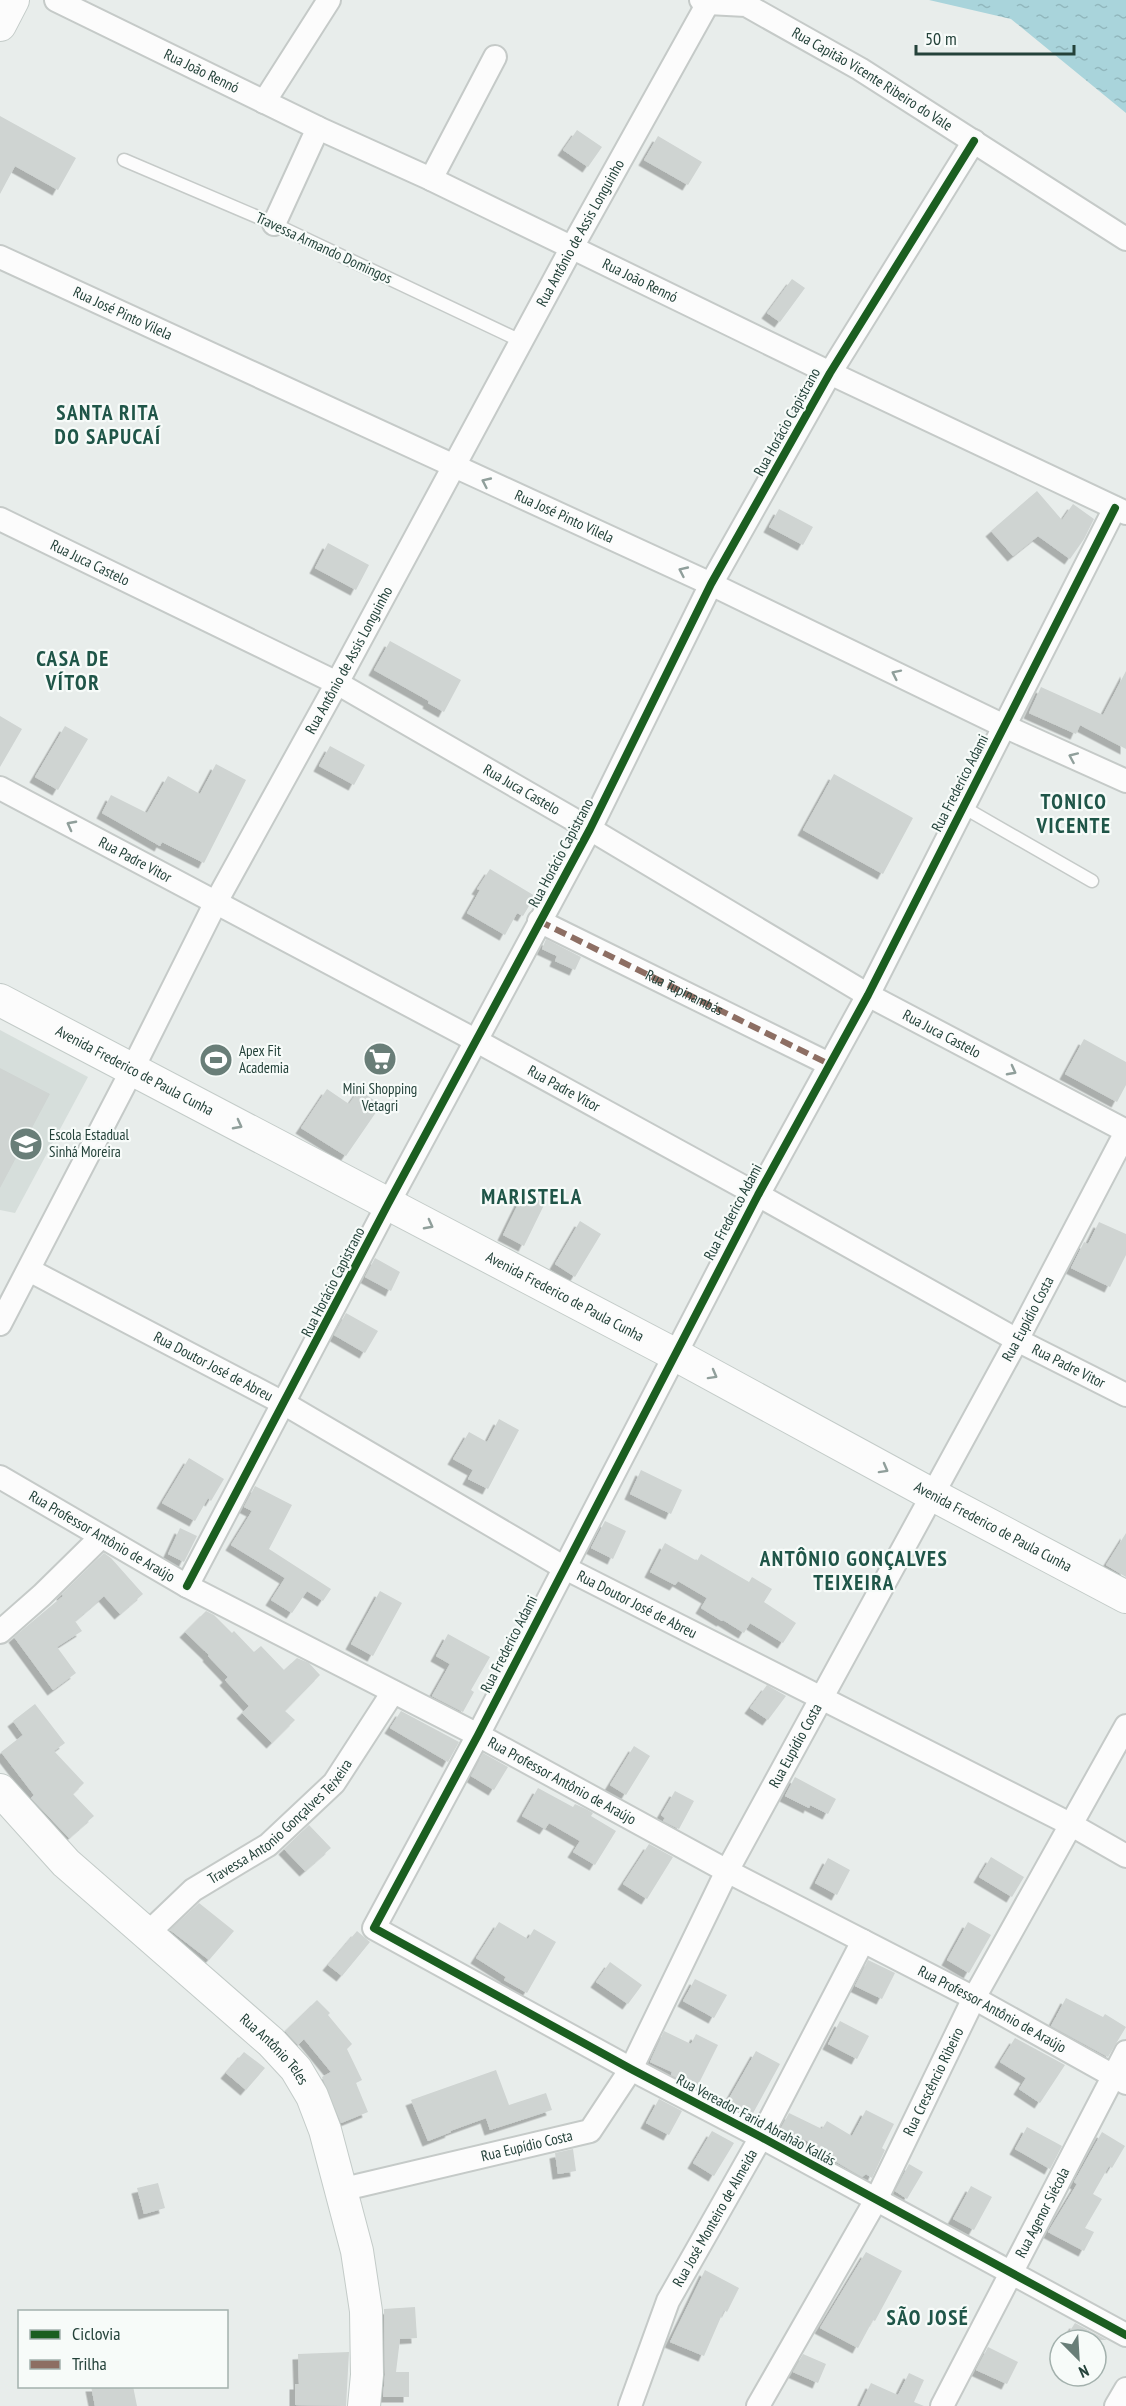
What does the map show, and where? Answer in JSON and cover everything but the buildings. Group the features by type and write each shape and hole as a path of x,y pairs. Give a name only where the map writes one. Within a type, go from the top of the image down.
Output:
{"main road":[{"path":"0,25 13,0"},
{"name":"Avenida Frederico de Paula Cunha","path":"0,1000 674,1354 1126,1597"},
{"name":"Rua Antônio Teles","path":"0,1790 66,1863 271,2042 296,2069 312,2096 325,2130 357,2251 366,2311 367,2375 364,2406"}],"street":[{"name":"Rua João Rennó","path":"56,0 318,128 431,179 571,249 1121,511"},
{"path":"264,102 329,0"},
{"name":"Rua Capitão Vicente Ribeiro do Vale","path":"705,1 746,5 860,69 1126,239"},
{"name":"Rua Antônio de Assis Longuinho","path":"0,1324 216,902 338,683 452,466 705,1"},
{"path":"431,179 495,57"},
{"path":"274,224 318,128"},
{"name":"Rua Horácio Capistrano","path":"187,1586 285,1404 388,1204 590,829 711,584 830,373 974,141"},
{"name":"Rua José Pinto Vilela","path":"0,257 711,584 1004,726 1126,781"},
{"name":"Rua Frederico Adami","path":"374,1928 478,1734 758,1195 868,995 1004,726 1121,511"},
{"name":"Rua Juca Castelo","path":"0,519 338,683 590,829 868,995 1126,1132"},
{"name":"Rua Padre Vitor","path":"0,788 476,1040 1017,1340 1126,1395"},
{"name":"Rua Tupinambás","path":"539,921 829,1064"},
{"name":"Rua Eupídio Costa","path":"340,2190 590,2131 631,2069 727,1871 1017,1340 1126,1132"},
{"name":"Rua Doutor José de Abreu","path":"29,1270 285,1404 563,1567 1071,1824 1126,1856"},
{"name":"Rua Professor Antônio de Araújo","path":"0,1477 187,1586 478,1734 727,1871 974,1998 1120,2079"},
{"path":"0,1632 42,1595 101,1537"},
{"name":"Travessa Antonio Gonçalves Teixeira","path":"148,1933 194,1890 268,1845 334,1783 393,1692"},
{"name":"Rua Crescêncio Ribeiro","path":"758,2406 876,2200 974,1998 1126,1726"},
{"name":"Rua Vereador Farid Abrahão Kallás","path":"374,1928 1126,2335"},
{"name":"Rua José Monteiro de Almeida","path":"630,2406 668,2301 761,2137 863,1941"},
{"name":"Rua Agenor Siécola","path":"942,2406 1009,2273 1120,2079 1126,2052"},
{"path":"1116,2406 1126,2389"}],"lane":[{"name":"Travessa Armando Domingos","path":"124,160 274,224 521,341"},
{"path":"963,807 1092,881"}],"shaded area":[{"name":"Escola Estadual Sinhá Moreira","path":"0,1030 88,1077 15,1213 0,1210"}],"water":[{"path":"929,0 1126,0 1126,113 1011,19"}],"marked path":[{"path":"539,921 829,1064"}],"cycle path":[{"path":"187,1586 388,1204 590,829 711,584 830,373 974,141"},
{"path":"1115,508 868,995 758,1195 478,1735 374,1928 1126,2335"}],"place":[{"name":"Mini Shopping Vetagri","path":"380,1059"},
{"name":"Apex Fit Academia","path":"216,1060"},
{"name":"Escola Estadual Sinhá Moreira","path":"26,1144"}],"district":[{"name":"SANTA RITA DO SAPUCAÍ","path":"108,425"},
{"name":"CASA DE VÍTOR","path":"73,671"},
{"name":"TONICO VICENTE","path":"1074,814"},
{"name":"MARISTELA","path":"532,1197"},
{"name":"ANTÔNIO GONÇALVES TEIXEIRA","path":"854,1571"},
{"name":"SÃO JOSÉ","path":"928,2318"}]}
